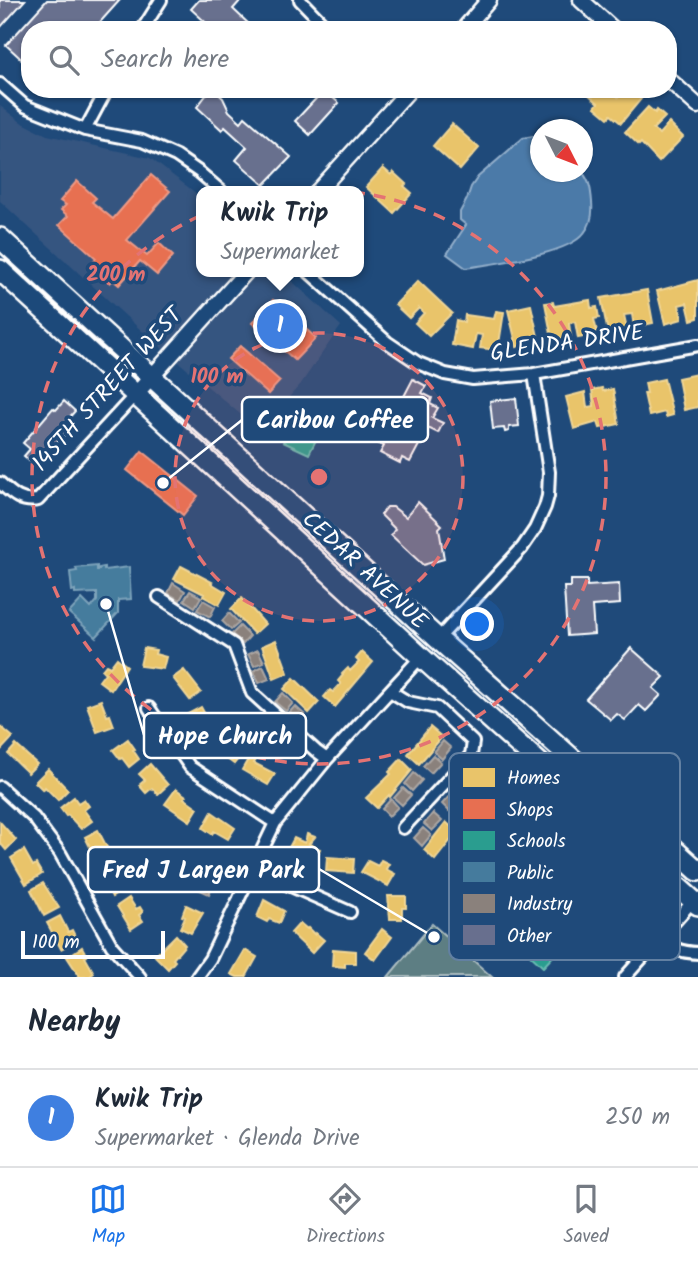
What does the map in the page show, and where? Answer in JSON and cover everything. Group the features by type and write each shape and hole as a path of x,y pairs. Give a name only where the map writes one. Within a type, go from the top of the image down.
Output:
{"highway":[{"name":"CEDAR AVENUE","path":"0,238 566,753"},
{"name":"CEDAR AVENUE","path":"0,270 528,753"},
{"name":"CEDAR AVENUE","path":"680,855 698,871"},
{"path":"680,871 698,881"},
{"name":"CEDAR AVENUE","path":"680,888 696,902"}],"street":[{"path":"148,21 162,0"},
{"path":"300,0 320,21"},
{"path":"471,21 489,0"},
{"path":"581,0 604,21"},
{"path":"0,84 25,106 85,130 142,141 176,156 215,186"},
{"path":"677,87 698,106"},
{"path":"85,130 102,98"},
{"path":"322,186 398,98"},
{"name":"145TH STREET WEST","path":"0,483 28,502 38,500 44,495 241,277"},
{"name":"GLENDA DRIVE","path":"315,277 387,342 418,363 445,374 473,379 534,374 698,345"},
{"path":"438,639 522,548 536,529 545,507 549,472 534,374"},
{"path":"159,597 234,645 252,693 327,759"},
{"path":"197,977 211,959 275,823 327,759 421,657"},
{"path":"390,691 408,702 436,708 473,742 471,753"},
{"path":"149,708 190,767 275,823"},
{"path":"402,828 449,778"},
{"path":"0,787 34,818 53,845 112,946 140,977"},
{"path":"252,869 350,912"},
{"path":"680,918 696,902"},
{"path":"680,950 698,953"},
{"path":"625,977 640,960"}],"shaded area":[{"path":"0,106 21,122 47,135 150,158 196,193 196,277 287,277 341,326 300,385 259,430 143,332 0,201"},
{"path":"530,137 530,182 588,182 592,206 588,226 575,241 563,247 511,261 466,268 447,254 466,225 460,220 460,212 478,177 523,138"}],"green space":[{"path":"432,924 449,939 449,960 473,960 492,977 388,977"}],"building: Homes":[{"path":"592,98 641,99 621,123 611,115 608,118 595,107 598,103"},
{"path":"648,107 665,117 653,129 659,134 669,123 683,137 659,162 641,143 639,145 625,132"},
{"path":"452,124 479,148 460,170 433,146"},
{"path":"383,168 391,175 393,172 412,193 394,213 366,187"},
{"path":"698,280 698,318 691,320 687,303 679,305 682,319 665,324 657,291"},
{"path":"418,281 452,313 429,336 415,323 424,313 419,308 409,318 395,305"},
{"path":"647,290 653,323 634,327 632,314 624,315 627,329 608,333 601,298"},
{"path":"590,300 591,308 597,307 599,318 594,319 597,332 578,338 575,322 569,323 571,338 552,339 545,303 553,302 554,306"},
{"path":"531,305 539,341 517,347 508,310"},
{"path":"496,311 504,312 498,350 480,348 482,335 476,334 473,349 452,345 456,320 464,322 465,315 494,319"},
{"path":"697,374 698,407 684,410 678,378"},
{"path":"664,379 673,415 666,417 665,412 649,416 644,393 647,393 645,383"},
{"path":"602,388 603,391 613,389 619,424 600,428 598,422 574,429 566,397 585,392 587,407 594,406 592,390"},
{"path":"181,566 226,592 219,605 174,579"},
{"path":"242,598 265,624 254,634 231,609"},
{"path":"276,640 288,673 274,679 262,646"},
{"path":"144,648 156,650 155,654 166,657 163,669 140,666"},
{"path":"362,652 373,662 335,707 324,697 341,684 338,681 342,674 348,668 350,671 359,662 356,659"},
{"path":"117,658 127,666 111,690 99,681 105,673 102,670 106,665 110,667"},
{"path":"184,670 201,692 190,700 173,678"},
{"path":"294,678 319,702 309,713 284,689"},
{"path":"101,700 114,726 97,732 87,705"},
{"path":"201,707 214,731 201,738 188,714"},
{"path":"0,726 13,737 1,750 0,750"},
{"path":"430,727 442,737 419,764 408,754"},
{"path":"218,738 226,743 229,739 234,743 232,746 242,754 234,764 211,747"},
{"path":"128,739 139,759 129,767 113,750"},
{"path":"16,745 37,764 28,773 8,754"},
{"path":"251,754 257,758 254,763 275,774 268,785 242,770"},
{"path":"401,759 412,770 390,797 389,795 377,808 366,798 391,774 389,772"},
{"path":"150,764 168,785 158,794 152,788 146,793 139,785 145,780 139,774"},
{"path":"48,769 68,790 58,800 45,787 43,790 35,782"},
{"path":"176,789 198,808 190,821 165,804"},
{"path":"74,797 78,803 84,799 89,806 84,810 92,821 81,829 60,808"},
{"path":"212,812 235,828 228,839 203,828"},
{"path":"0,822 16,840 6,850 0,843"},
{"path":"446,822 449,825 449,842 435,860 424,850"},
{"path":"98,830 112,857 95,865 90,855 93,853 85,837"},
{"path":"307,834 315,837 309,844 320,849 313,866 287,851 294,838 305,843"},
{"path":"24,850 33,866 36,864 42,874 26,884 11,858"},
{"path":"327,857 354,859 353,873 326,871"},
{"path":"381,860 389,864 386,869 395,874 388,886 361,872 368,861 378,866"},
{"path":"112,865 121,885 126,882 128,887 112,897 100,871"},
{"path":"43,883 59,908 44,916 31,890"},
{"path":"388,896 406,896 402,919 390,919"},
{"path":"129,898 136,909 140,907 143,912 139,915 143,921 131,929 117,906"},
{"path":"264,900 284,911 279,923 269,919 267,922 257,917"},
{"path":"186,905 203,913 191,933 180,928"},
{"path":"60,916 68,932 72,930 77,940 61,949 47,923"},
{"path":"300,923 324,940 312,953 291,933"},
{"path":"382,929 392,937 375,960 365,952"},
{"path":"176,935 185,945 168,969 155,956"},
{"path":"82,947 94,973 89,977 80,977 67,957"},
{"path":"333,949 356,951 356,963 345,963 345,967 332,966"},
{"path":"245,950 257,957 246,977 237,977 231,974"}],"building: Shops":[{"path":"151,175 170,191 127,240 147,256 159,243 173,256 157,275 140,261 119,285 113,280 110,283 97,272 100,269 92,263 96,258 59,225 68,216 61,210 66,205 60,201 77,181 96,198 92,202 113,219"},
{"path":"273,300 316,338 295,360 252,323"},
{"path":"240,346 280,381 268,394 228,359"},
{"path":"142,451 198,496 183,515 127,470"}],"building: Schools":[{"path":"298,411 324,424 309,454 283,442"},
{"path":"535,960 550,960 543,967"}],"building: Public":[{"path":"97,566 97,570 104,567 104,570 129,567 131,599 118,600 118,613 96,637 69,613 82,599 91,608 97,601 97,593 75,594 75,590 72,591 70,572 77,571 76,568"}],"building: Industry":[{"path":"173,583 185,591 180,600 168,593"},
{"path":"190,591 201,597 195,607 184,600"},
{"path":"203,600 215,607 210,617 197,610"},
{"path":"229,613 239,623 231,630 222,621"},
{"path":"240,626 250,636 243,644 232,634"},
{"path":"258,650 264,662 254,666 248,654"},
{"path":"263,666 269,679 259,683 253,671"},
{"path":"283,693 293,703 286,711 275,702"},
{"path":"295,706 305,715 297,723 288,714"},
{"path":"443,741 451,748 442,759 434,752"},
{"path":"433,755 441,762 431,773 423,766"},
{"path":"414,773 422,780 412,791 405,784"},
{"path":"403,788 411,795 402,805 394,798"},
{"path":"449,796 449,811 442,804"},
{"path":"391,799 398,807 389,816 382,809"},
{"path":"433,813 442,821 432,831 424,824"},
{"path":"423,828 431,835 422,846 414,838"},
{"path":"208,863 220,869 209,894 198,889"}],"building: Other":[{"path":"0,0 25,0 0,28"},
{"path":"47,0 120,0 101,21 28,21"},
{"path":"199,0 241,0 233,9 246,21 204,21 191,9"},
{"path":"21,29 21,59 6,45"},
{"path":"204,98 223,98 229,111 241,122 245,117 291,157 264,185 236,160 247,147 225,127 222,130 197,107"},
{"path":"317,98 333,98 339,103 310,135 295,121"},
{"path":"413,379 426,386 422,393 432,398 430,404 438,408 432,418 443,423 438,433 428,428 410,462 402,458 400,463 380,453 384,446 379,444"},
{"path":"516,398 519,426 509,427 509,431 505,432 504,428 493,429 490,401"},
{"path":"64,401 75,411 67,420 73,425 36,466 24,456 30,449 23,443 53,408 56,410"},
{"path":"418,502 442,525 439,528 444,559 423,565 391,535 395,529 381,515 387,507 393,507 406,517"},
{"path":"571,580 587,580 587,586 619,584 620,604 592,606 594,634 567,636 564,587 571,587"},
{"path":"631,648 664,677 653,688 661,695 646,711 639,705 625,720 617,714 611,720 586,699"}],"place":[{"name":"Kwik Trip","path":"280,326"},
{"name":"Caribou Coffee","path":"163,483"},
{"name":"Hope Church","path":"106,604"},
{"name":"Fred J Largen Park","path":"434,937"}]}
